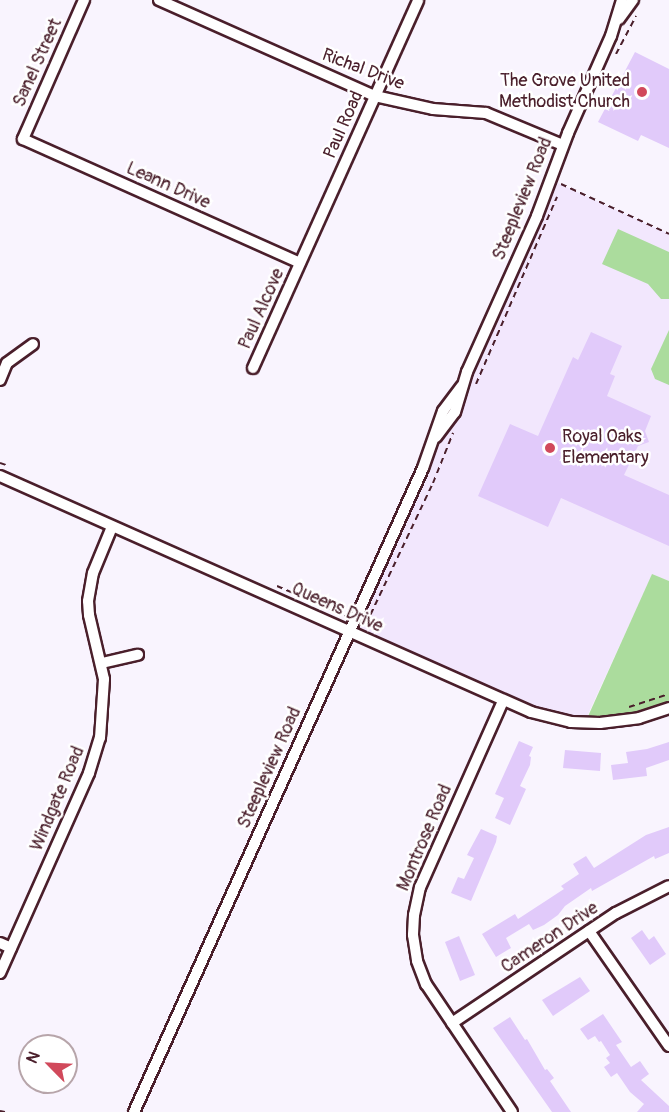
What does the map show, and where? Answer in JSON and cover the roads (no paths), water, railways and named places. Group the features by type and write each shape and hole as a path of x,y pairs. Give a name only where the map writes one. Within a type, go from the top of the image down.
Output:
{"street":[{"name":"Sanel Street","path":"23,139 84,0"},
{"name":"Richal Drive","path":"159,0 375,96 433,110 486,113 563,145"},
{"name":"Paul Road","path":"300,263 417,0"},
{"name":"Steepleview Road","path":"134,1112 436,438 445,408 462,386 544,201 563,145 615,24 622,0"},
{"name":"Steepleview Road","path":"615,24 636,4"},
{"name":"Leann Drive","path":"23,139 300,263"},
{"name":"Paul Alcove","path":"253,368 300,263"},
{"path":"0,380 8,363 33,344"},
{"name":"Queens Drive","path":"0,476 503,701 549,718 585,723 633,719 669,708"},
{"name":"Windgate Road","path":"0,973 95,756 104,707 102,663 89,615 88,601 93,573 112,526"},
{"path":"102,663 138,656"},
{"name":"Montrose Road","path":"503,701 424,875 415,904 413,935 419,966 429,989 512,1112"},
{"name":"Cameron Drive","path":"452,1023 633,903 669,886"},
{"path":"589,931 669,1046"},
{"path":"0,943 11,948"}],"place":[{"name":"The Grove United Methodist Church","path":"642,92"},
{"name":"Royal Oaks Elementary","path":"550,448"}]}
